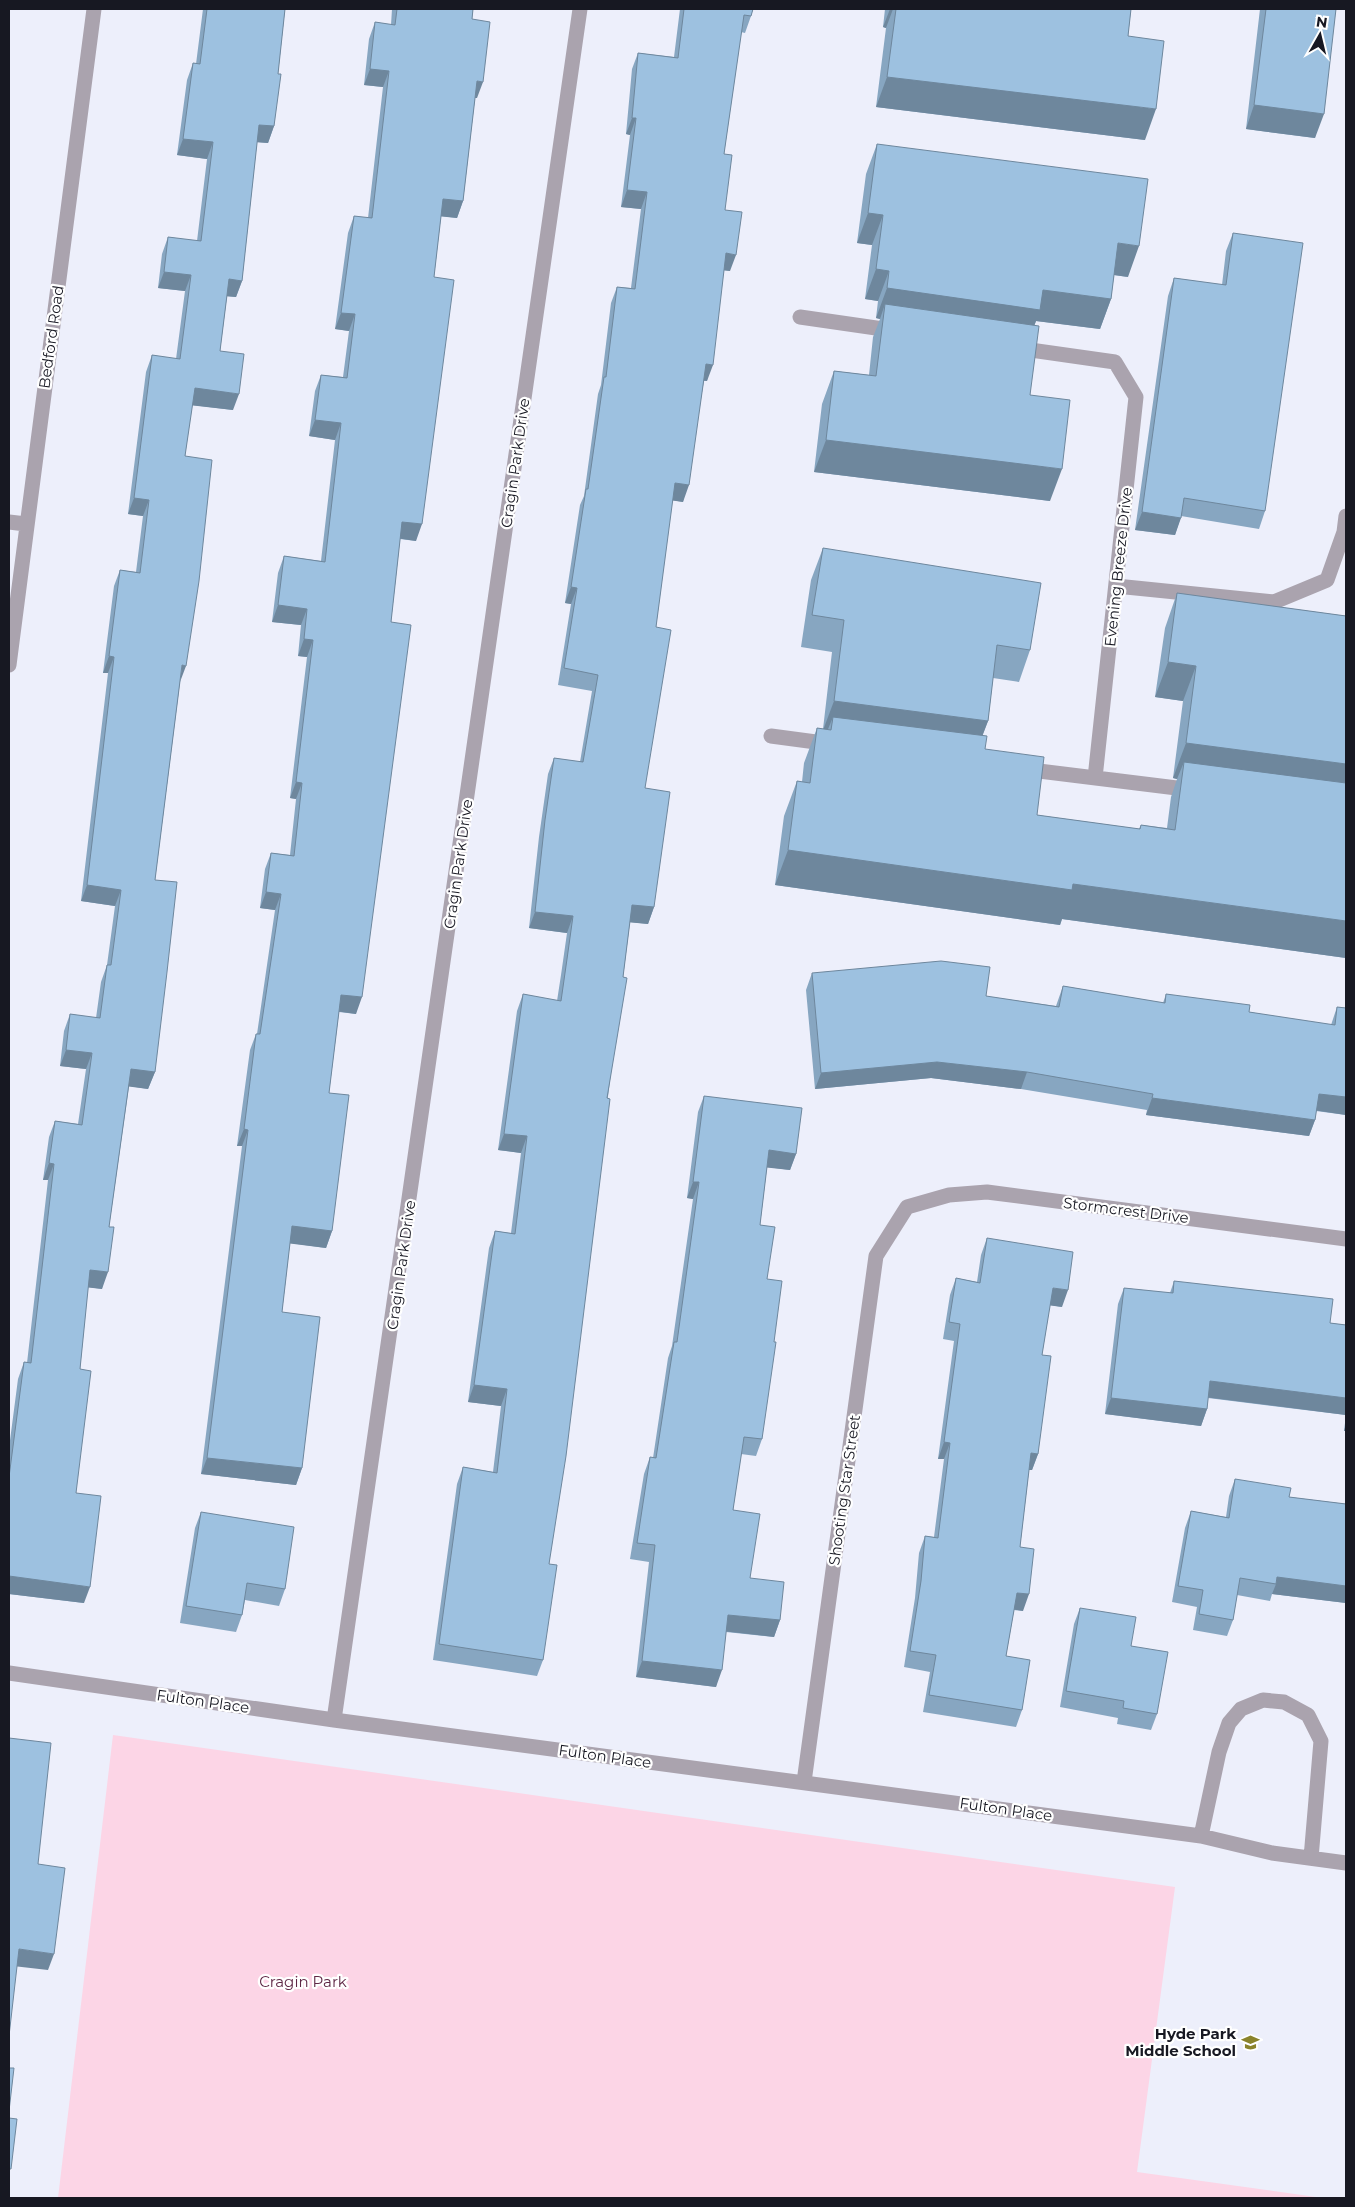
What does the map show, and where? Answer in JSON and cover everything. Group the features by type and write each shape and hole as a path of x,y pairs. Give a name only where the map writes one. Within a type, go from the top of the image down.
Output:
{"street":[{"name":"Bedford Road","path":"9,665 94,9"},
{"name":"Cragin Park Drive","path":"334,1720 580,9"},
{"path":"800,316 908,332"},
{"name":"Evening Breeze Drive","path":"997,345 1115,362 1136,397 1096,778"},
{"path":"1116,586 1274,602 1326,580 1344,532 1346,516"},
{"path":"9,522 26,524"},
{"path":"771,736 850,746"},
{"path":"1007,767 1211,793"},
{"name":"Stormcrest Drive","path":"907,1207 949,1195 987,1192 1346,1239"},
{"name":"Shooting Star Street","path":"804,1782 876,1256 907,1207"},
{"name":"Fulton Place","path":"9,1673 334,1720 1201,1836 1272,1853 1346,1863"},
{"path":"1201,1836 1219,1752 1229,1723 1241,1709 1263,1700 1284,1702 1308,1715 1321,1741 1311,1858"}],"green space":[{"name":"Cragin Park","path":"113,1735 1175,1887 1137,2172 1323,2198 58,2198"}],"building":[{"path":"207,9 285,9 278,74 281,74 274,126 259,125 242,281 229,279 220,351 244,354 239,394 195,388 185,456 212,460 199,581 186,666 182,665 155,880 177,882 167,972 155,1072 131,1069 109,1227 114,1227 108,1272 90,1270 80,1369 91,1371 76,1493 101,1496 90,1587 9,1576 9,1477 24,1362 31,1363 54,1164 49,1163 55,1121 82,1125 92,1053 66,1050 70,1014 100,1018 107,965 111,965 121,890 87,885 114,657 109,656 120,570 140,573 149,500 134,498 152,355 180,359 191,275 164,272 168,237 201,241 213,142 183,139 193,63 200,64"},
{"path":"397,9 473,9 472,19 490,22 483,82 477,81 463,201 443,199 434,277 454,280 422,524 402,522 391,622 411,625 362,997 341,995 329,1093 349,1095 332,1231 292,1226 282,1312 320,1317 302,1468 207,1458 248,1130 244,1129 256,1034 260,1034 281,894 266,892 271,853 294,856 302,783 296,782 313,640 304,639 307,609 278,605 284,556 325,562 341,423 315,420 321,375 347,378 355,314 341,313 354,216 372,218 389,71 370,69 375,22 395,25"},
{"path":"684,9 753,9 751,16 744,15 724,154 732,155 725,210 742,212 736,255 726,253 713,365 706,364 689,485 675,483 656,627 671,630 645,788 670,792 654,907 632,905 623,977 627,978 607,1098 610,1099 566,1456 549,1564 557,1565 543,1660 439,1644 463,1467 497,1473 507,1389 474,1385 495,1231 515,1234 527,1136 504,1134 523,994 561,1001 573,916 535,912 554,758 583,762 598,675 564,668 577,588 571,587 586,489 588,489 604,377 606,377 617,287 635,289 647,192 627,190 636,118 632,118 638,53 678,58"},
{"path":"896,9 1131,9 1128,36 1164,41 1156,109 887,77"},
{"path":"1266,9 1336,9 1324,114 1254,105"},
{"path":"877,144 1148,179 1139,246 1118,243 1111,299 1043,290 1040,310 887,288 889,271 876,269 883,215 868,213"},
{"path":"1233,233 1303,243 1265,511 1184,498 1181,518 1142,512 1174,278 1226,285"},
{"path":"885,304 1039,326 1030,395 1070,400 1062,469 826,440 834,371 876,376"},
{"path":"823,548 1041,583 1030,650 997,645 988,721 834,701 844,620 812,615"},
{"path":"1177,593 1346,616 1346,764 1186,743 1196,666 1168,662"},
{"path":"833,717 987,736 985,749 1044,757 1037,815 1140,829 1141,825 1175,830 1184,762 1346,783 1346,921 1073,884 1072,890 788,850 797,781 810,783 817,728 831,730"},
{"path":"941,961 990,967 986,996 1059,1007 1063,986 1165,1003 1166,994 1250,1005 1249,1012 1335,1025 1337,1007 1346,1008 1346,1097 1319,1094 1315,1120 1152,1098 1153,1094 1027,1072 937,1062 821,1073 812,973"},
{"path":"704,1096 802,1108 796,1154 769,1150 760,1225 775,1227 767,1279 782,1281 774,1342 776,1342 762,1439 744,1437 733,1510 760,1514 750,1578 784,1582 780,1620 728,1615 722,1670 642,1661 655,1545 637,1543 650,1457 656,1458 674,1342 677,1342 699,1182 693,1182"},
{"path":"987,1238 1073,1252 1068,1290 1053,1288 1042,1355 1051,1356 1038,1454 1031,1453 1020,1547 1034,1549 1029,1594 1017,1593 1006,1656 1030,1660 1022,1710 929,1695 936,1655 910,1651 921,1581 925,1536 938,1538 950,1443 944,1442 960,1324 949,1322 956,1278 980,1283"},
{"path":"1174,1281 1333,1299 1330,1323 1346,1325 1346,1398 1210,1381 1207,1409 1111,1398 1124,1288 1173,1293"},
{"path":"1235,1479 1291,1488 1289,1497 1346,1504 1346,1586 1277,1577 1276,1584 1240,1578 1233,1620 1199,1614 1203,1590 1178,1586 1191,1511 1229,1518"},
{"path":"201,1512 294,1527 285,1589 247,1583 242,1615 186,1606"},
{"path":"1080,1608 1136,1617 1131,1646 1168,1652 1157,1714 1123,1708 1124,1701 1066,1691"},
{"path":"9,1738 51,1743 38,1864 65,1868 54,1954 19,1949 9,2036"},
{"path":"9,2068 14,2068 9,2111"},
{"path":"9,2118 17,2119 11,2169 9,2169"}],"place":[{"name":"Hyde Park Middle School","path":"1250,2042"}]}
